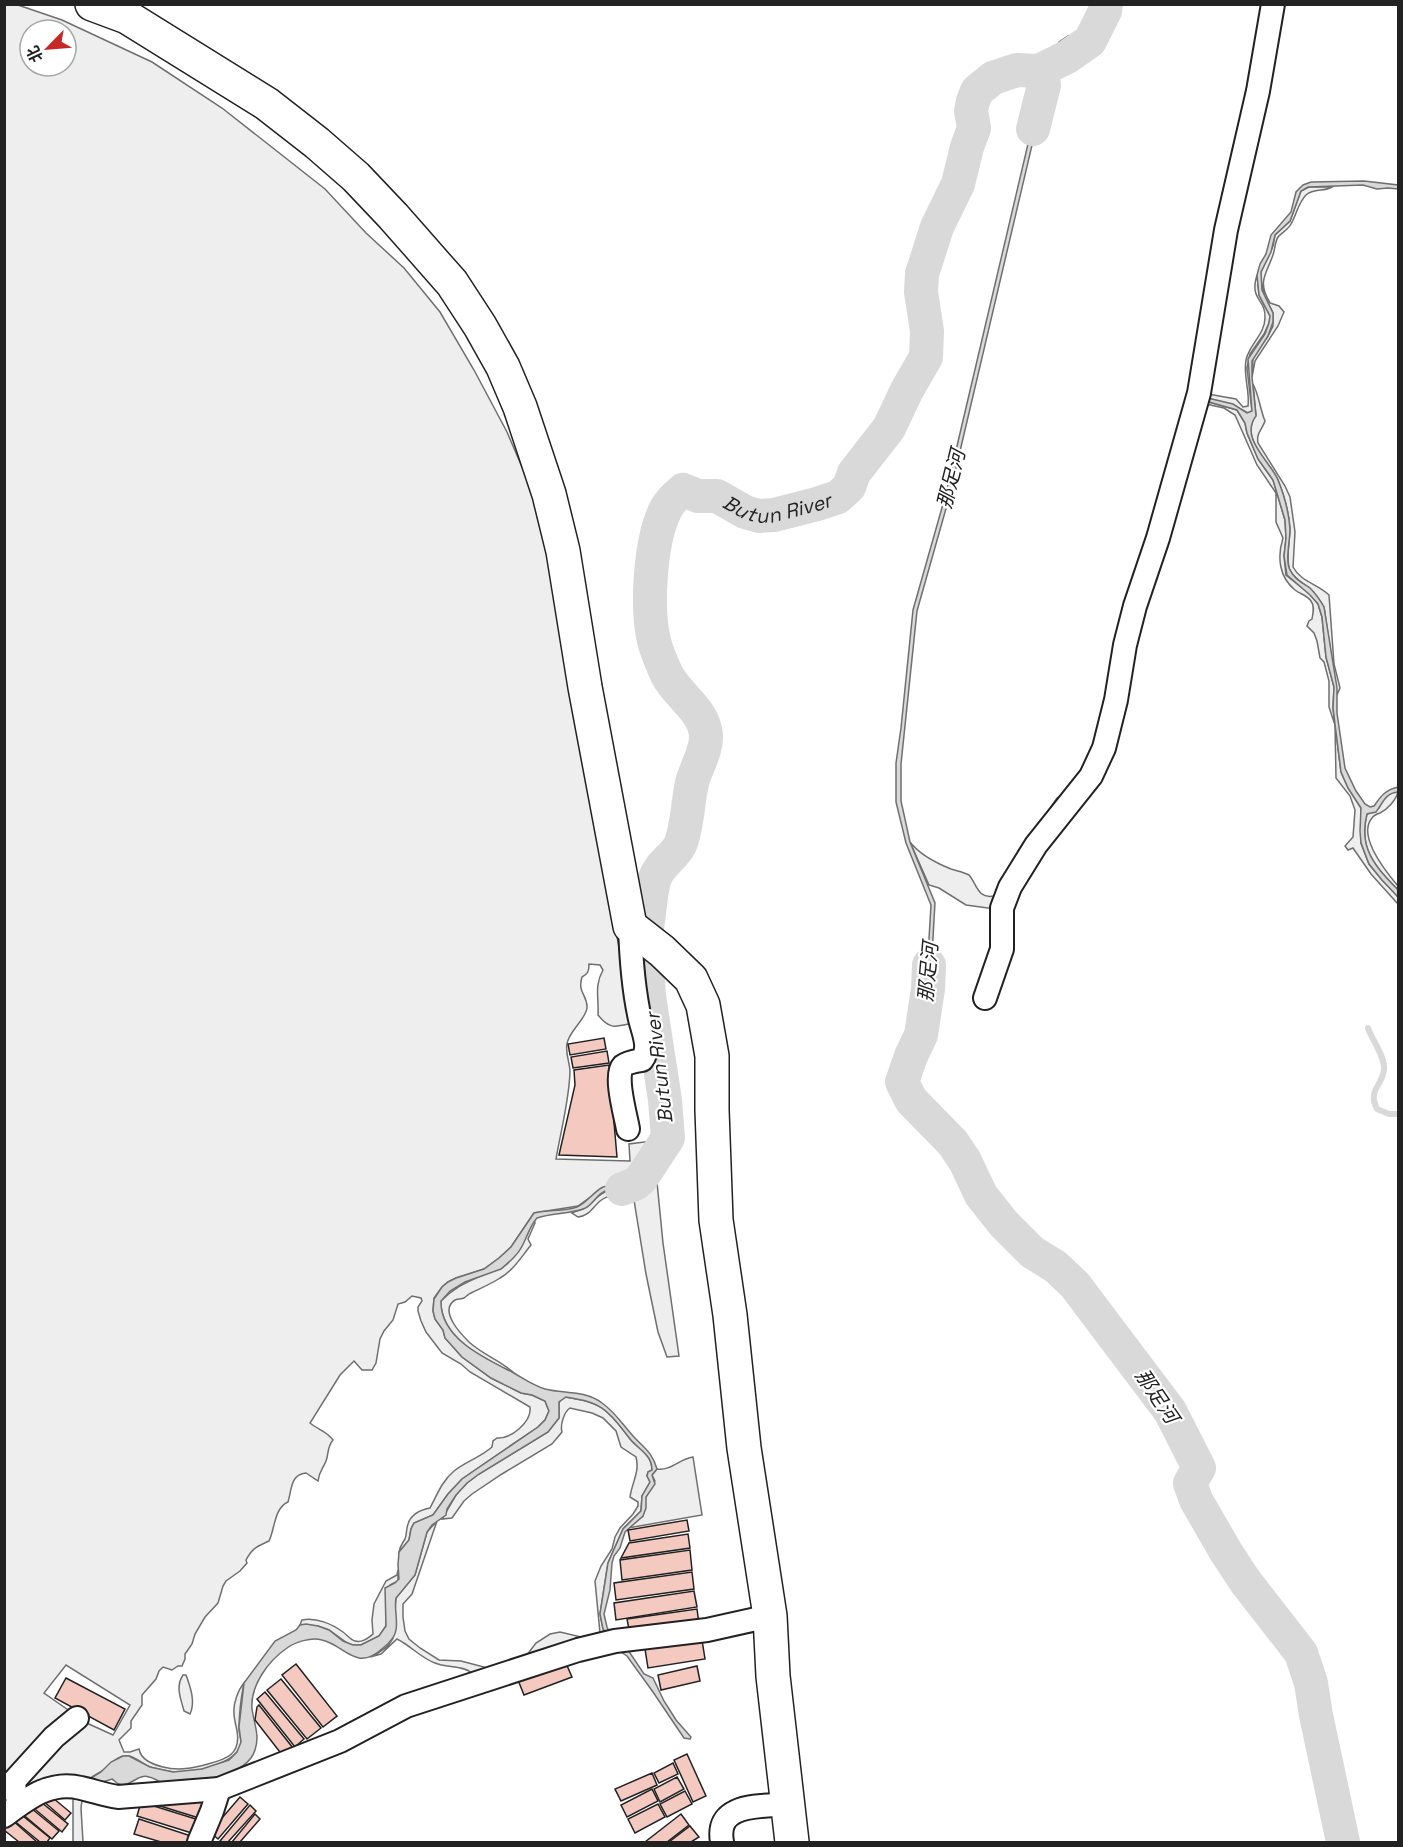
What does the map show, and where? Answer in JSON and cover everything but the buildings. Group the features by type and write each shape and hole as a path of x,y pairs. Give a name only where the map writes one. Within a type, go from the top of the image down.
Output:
{"highway":[{"path":"92,4 127,17 267,104 356,177 452,283 503,367 520,407 549,494 567,575 585,687 630,926 662,951 691,980 703,1005 712,1056 716,1220 730,1315 744,1448 770,1616 774,1687 792,1842"}],"street":[{"path":"985,998 1002,949 1002,908 1010,887 1036,845 1091,776 1104,748 1111,724 1125,645 1135,606 1158,538 1199,393 1226,230 1258,91 1273,4"},
{"path":"628,1129 620,1085 620,1072 627,1064 642,1060 646,1050 631,966 630,926"},
{"path":"4,1816 22,1802 56,1786 80,1787 104,1795 132,1796 219,1789 340,1741 412,1703 578,1650 615,1641 707,1629 770,1616"},
{"path":"22,1802 15,1793 14,1781 54,1737 77,1718"},
{"path":"199,1842 219,1789"},
{"path":"722,1842 722,1825 729,1815 739,1809 789,1804"}],"shaded area":[{"path":"15,4 56,18 18,18 18,78 78,78 78,27 152,62 222,108 325,189 366,233 404,268 440,312 474,370 507,432 531,488 565,632 585,762 600,831 633,1023 613,1026 598,1015 598,987 603,970 600,965 589,964 588,972 582,977 581,982 587,1004 586,1012 570,1035 567,1044 569,1083 556,1159 630,1161 629,1144 652,1141 654,1155 634,1183 623,1188 610,1186 603,1188 578,1206 534,1213 511,1247 499,1258 484,1269 448,1282 434,1298 435,1319 443,1330 445,1338 462,1357 491,1378 521,1393 545,1401 549,1411 545,1420 538,1427 462,1479 433,1515 414,1523 409,1540 399,1552 409,1521 419,1511 430,1508 446,1479 458,1468 488,1451 497,1438 508,1436 520,1428 528,1418 530,1407 442,1353 426,1332 421,1321 418,1307 422,1301 421,1298 412,1296 398,1304 393,1320 380,1339 376,1363 372,1370 362,1370 354,1361 340,1375 310,1423 333,1440 318,1481 306,1473 294,1480 288,1502 277,1514 269,1541 253,1550 246,1560 247,1563 226,1581 218,1603 205,1617 195,1634 182,1666 172,1670 163,1667 159,1671 156,1679 142,1695 142,1705 131,1721 131,1728 119,1740 124,1752 139,1749 148,1761 169,1768 191,1768 221,1760 231,1754 237,1745 234,1706 244,1683 239,1718 241,1742 236,1753 229,1759 210,1767 180,1772 150,1767 132,1757 125,1756 92,1777 85,1786 60,1784 45,1788 24,1799 21,1798 16,1787 20,1778 57,1739 80,1720 113,1735 130,1705 66,1665 44,1693 74,1714 12,1779 11,1786 17,1802 5,1811 4,5"},
{"path":"1097,5 1102,5 1101,9 1087,33 1076,45 1052,60 1059,42 1084,28"},
{"path":"1109,5 1117,5 1108,30 1100,43 1061,72 1045,79 1050,67 1066,60 1108,11"},
{"path":"1309,187 1332,187 1306,195 1290,226 1277,239 1263,283 1270,303 1279,306 1284,312 1278,326 1255,361 1252,377 1253,357 1273,326 1273,313 1264,295 1261,272 1273,246 1275,235 1290,221 1301,191"},
{"path":"1257,275 1259,295 1270,316 1264,334 1250,354 1247,368 1252,411 1248,413 1233,405 1203,397 1208,394 1236,399 1243,407 1248,406 1246,360 1262,329 1265,318 1265,311 1255,290"},
{"path":"1253,384 1265,421 1258,443 1290,497 1295,532 1293,567 1305,580 1329,595 1334,664 1340,688 1337,695 1324,607 1314,593 1290,570 1289,517 1284,498 1278,480 1253,441 1252,424 1256,415"},
{"path":"1202,400 1237,410 1245,423 1258,459 1273,480 1285,520 1286,575 1310,594 1318,604 1322,617 1326,657 1334,687 1333,708 1341,772 1361,808 1361,843 1369,864 1396,894 1398,904 1371,874 1353,848 1348,850 1345,846 1353,837 1355,810 1350,796 1336,778 1335,725 1329,707 1329,681 1314,633 1307,626 1312,619 1313,605 1308,597 1290,585 1281,566 1280,552 1283,538 1276,522 1276,493 1257,465 1235,415 1224,408 1206,404"},
{"path":"1109,691 1112,695 1106,722 1092,767 1074,794 1025,854 995,909 966,905 939,888 929,885 910,842 923,855 969,875 984,895 994,896 1008,870 1057,798 1071,788 1088,768"},
{"path":"1392,792 1398,792 1386,809 1372,818 1368,826 1368,834 1375,854 1398,886 1398,890 1370,856 1365,837 1367,814 1379,808 1384,798"},
{"path":"655,1162 663,1243 679,1356 667,1357 658,1332 633,1194 607,1197 582,1216 578,1217 572,1213 585,1208 607,1191 627,1191 637,1186"},
{"path":"534,1219 535,1223 528,1239 531,1245 513,1267 493,1282 464,1298 455,1300 449,1310 453,1322 469,1342 515,1374 491,1362 456,1337 443,1314 441,1301 462,1285 501,1268 509,1262 522,1245"},
{"path":"566,1397 589,1402 606,1411 646,1455 652,1465 652,1470 647,1476 650,1482 642,1496 641,1511 623,1529 608,1563 600,1614 603,1629 609,1638 560,1651 435,1692 377,1716 383,1708 406,1695 472,1673 430,1661 397,1639 381,1654 370,1657 381,1651 393,1639 396,1598 415,1575 427,1532 437,1521 412,1594 403,1604 405,1631 409,1639 420,1648 439,1660 461,1661 495,1670 523,1660 536,1643 550,1634 560,1632 581,1637 600,1633 595,1581 620,1528 638,1506 638,1502 630,1497 636,1472 636,1457 621,1447 616,1431 603,1418 570,1408 563,1419 562,1432 552,1444 472,1494 452,1518 442,1519 456,1495 467,1483 548,1432 559,1418 561,1399"},
{"path":"693,1457 702,1515 628,1528 643,1516 646,1497 655,1481 652,1475 657,1469 667,1468"},
{"path":"398,1570 398,1581 390,1585 386,1607 386,1626 379,1636 361,1645 350,1645 329,1630 318,1626 300,1625 302,1620 318,1620 334,1626 353,1640 365,1640 373,1634 374,1604 386,1581 397,1575"},
{"path":"183,1675 186,1675 192,1694 190,1714 184,1711 179,1693 179,1684"},
{"path":"83,1793 81,1808 83,1842 73,1842 73,1799 74,1795"}],"water":[{"path":"1102,5 1109,5 1102,27 1096,36 1080,51 1050,67 1052,60 1069,50 1090,30"},
{"path":"1044,81 1045,90 949,498 917,611 901,764 901,801 910,842 935,903 930,989 927,1011 922,1011 926,989 931,905 906,843 896,802 896,763 913,610 945,497"},
{"path":"1364,181 1398,185 1398,189 1377,189 1363,185 1308,187 1301,191 1290,221 1275,235 1271,252 1261,272 1262,290 1273,313 1273,322 1268,336 1252,361 1256,416 1251,433 1253,441 1278,480 1284,498 1290,529 1288,556 1290,570 1296,578 1312,590 1324,607 1337,688 1337,713 1345,768 1356,791 1370,807 1374,806 1381,796 1398,787 1398,792 1387,796 1376,812 1367,814 1365,837 1371,856 1398,890 1398,897 1369,864 1361,843 1361,808 1341,772 1333,708 1334,687 1326,657 1322,617 1318,604 1287,575 1284,556 1285,520 1273,480 1258,459 1245,423 1237,410 1202,400 1203,397 1233,404 1247,413 1252,411 1248,359 1265,334 1270,316 1259,295 1257,275 1271,235 1291,212 1296,192 1303,185 1311,182"},
{"path":"654,1155 649,1173 635,1187 623,1191 605,1191 583,1209 537,1218 519,1251 507,1264 501,1269 465,1282 450,1291 441,1301 448,1326 466,1345 540,1387 552,1391 582,1394 595,1399 615,1414 653,1458 657,1469 652,1475 655,1484 646,1497 643,1516 625,1532 612,1563 610,1590 604,1614 610,1633 609,1638 603,1629 600,1614 608,1563 623,1529 641,1511 642,1496 650,1482 647,1476 652,1470 652,1465 646,1455 606,1411 589,1402 566,1397 559,1402 559,1418 548,1432 467,1483 456,1495 446,1515 432,1525 427,1532 415,1575 396,1598 396,1630 387,1645 374,1655 358,1658 322,1640 308,1640 290,1646 273,1660 257,1683 254,1692 252,1709 257,1735 256,1745 250,1759 241,1767 216,1778 189,1783 166,1784 145,1776 123,1785 112,1779 103,1782 100,1786 88,1780 111,1762 123,1756 129,1756 150,1767 173,1772 202,1769 229,1760 237,1752 241,1742 239,1727 244,1683 275,1641 296,1630 300,1625 318,1626 329,1630 343,1641 353,1645 361,1645 379,1636 386,1626 385,1588 399,1579 399,1552 409,1540 414,1523 433,1515 462,1479 538,1427 545,1420 549,1411 545,1401 521,1393 491,1378 462,1357 445,1338 443,1330 435,1319 434,1299 448,1282 484,1269 499,1258 511,1247 534,1213 577,1207 603,1187 619,1188 633,1184"},
{"path":"618,1650 628,1650 644,1674 653,1678 664,1701 676,1720 691,1737 690,1739 684,1738 627,1656"}],"waterway":[{"name":"那足河","path":"1033,129 1044,85 1039,71 1067,57 1090,41 1105,11 1106,4"},
{"name":"Butun River","path":"647,927 655,878 680,845 692,783 706,741 701,718 667,675 654,641 650,610 651,572 661,520 672,500 683,490 698,496 717,496 745,512 759,516 774,515 817,504 838,497 849,487 854,473 889,428 926,357 927,331 921,292 922,274 937,227 958,184 974,128 971,111 977,91 993,78 1017,70 1039,71"},
{"name":"Butun River","path":"622,1189 641,1179 668,1138 665,1100 649,996 646,955"},
{"name":"那足河","path":"929,965 921,1035 902,1082 911,1100 953,1143 965,1161 981,1195 1004,1224 1032,1252 1056,1267 1075,1285 1170,1411 1199,1468 1190,1483 1196,1500 1245,1581 1301,1653 1311,1683 1343,1842"},
{"path":"1368,1028 1384,1064 1383,1075 1375,1092 1374,1102 1377,1109 1389,1114 1398,1114"}]}
